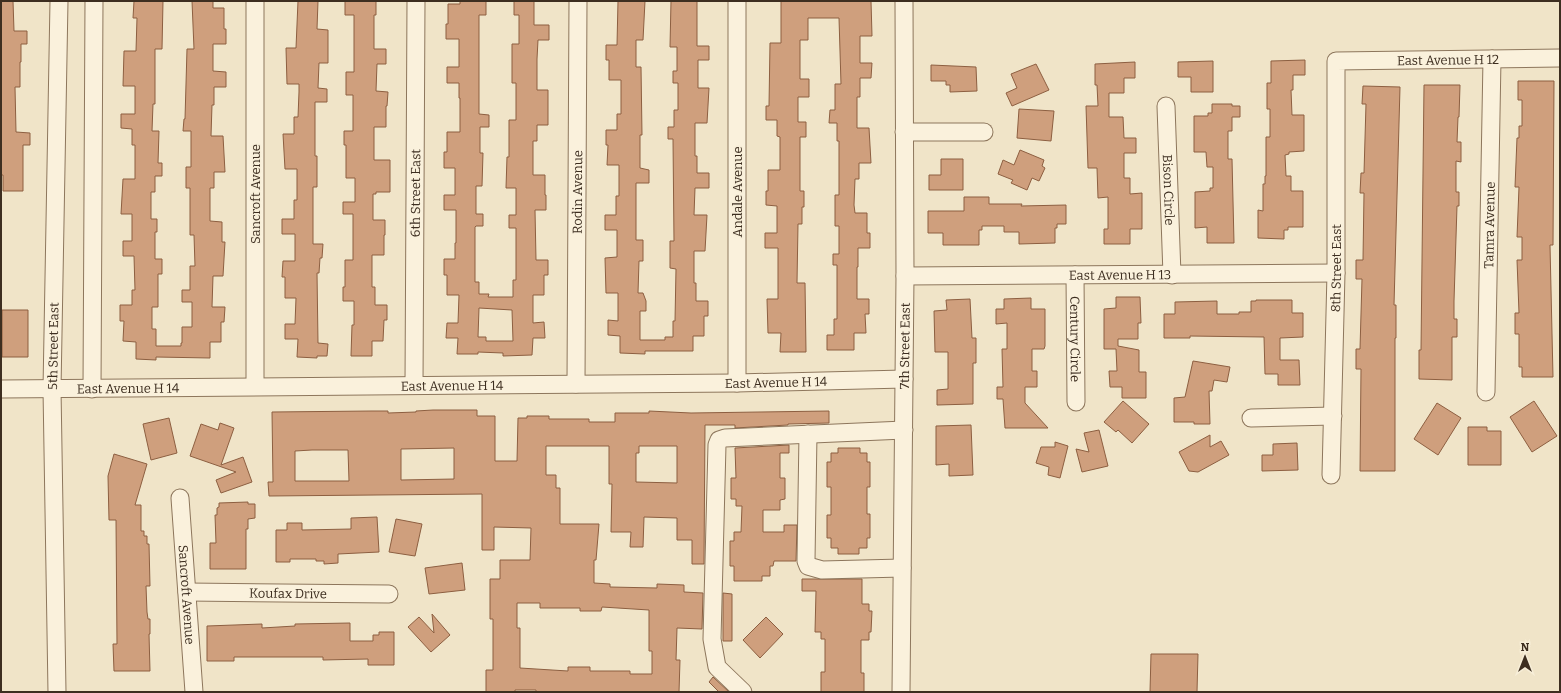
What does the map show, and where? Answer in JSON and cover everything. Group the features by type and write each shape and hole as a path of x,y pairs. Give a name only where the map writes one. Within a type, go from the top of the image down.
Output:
{"street":[{"name":"5th Street East","path":"57,692 52,390 59,1"},
{"path":"92,389 94,1"},
{"name":"Sancroft Avenue","path":"255,1 255,386"},
{"name":"6th Street East","path":"414,385 416,1"},
{"name":"Rodin Avenue","path":"576,384 578,1"},
{"name":"Andale Avenue","path":"737,1 737,383"},
{"name":"7th Street East","path":"901,692 905,276 904,1"},
{"name":"East Avenue H 12","path":"1336,61 1560,58"},
{"name":"Tamra Avenue","path":"1486,392 1492,59"},
{"name":"8th Street East","path":"1331,475 1336,273 1336,61"},
{"name":"Bison Circle","path":"1166,106 1172,275"},
{"path":"904,132 984,132"},
{"name":"East Avenue H 13","path":"905,276 1336,273"},
{"name":"Century Circle","path":"1075,275 1076,402"},
{"name":"East Avenue H 14","path":"1,390 255,386 737,383 904,379"},
{"path":"1251,418 1333,416"},
{"path":"743,692 717,668 712,639 717,445 719,440 725,438 904,430"},
{"path":"808,434 806,560 808,566 822,570 902,568"},
{"name":"Sancroft Avenue","path":"180,498 188,592 194,692"},
{"name":"Koufax Drive","path":"188,592 389,594"}],"building":[{"path":"1,1 13,1 14,31 27,31 27,44 21,44 20,87 15,87 16,132 30,133 30,145 23,145 23,191 3,191 3,175 1,175"},
{"path":"134,1 163,1 162,49 155,49 155,104 153,104 152,131 159,131 158,163 162,163 162,176 155,176 155,192 151,192 151,219 157,219 157,232 155,232 155,259 162,259 162,274 158,274 158,307 152,307 152,329 156,329 156,346 181,346 182,327 192,327 192,302 182,302 182,290 190,290 190,266 195,266 194,235 190,235 190,188 186,188 186,167 191,167 191,131 183,131 185,119 187,49 194,49 192,1 213,1 213,8 224,8 226,44 213,44 213,71 226,72 226,87 214,87 211,136 223,136 225,172 214,172 214,188 210,188 210,221 222,222 222,242 225,242 223,276 213,276 212,307 225,307 224,322 221,322 221,342 210,342 210,358 156,357 156,360 136,359 136,342 123,341 124,321 120,321 120,305 132,305 132,290 135,290 134,256 123,256 123,241 132,241 132,214 121,214 123,179 135,179 135,145 132,145 132,129 121,128 121,114 135,114 135,86 123,86 124,51 136,51 137,18 133,18"},
{"path":"298,1 318,1 317,29 328,30 328,63 319,63 318,88 327,89 327,102 315,102 315,156 317,156 317,187 313,187 313,244 323,244 319,273 317,273 318,343 328,344 327,356 317,356 317,358 297,357 298,339 285,339 285,324 295,324 296,298 285,298 285,277 282,277 283,261 295,261 295,234 282,234 282,219 294,219 294,200 297,200 297,169 285,169 283,134 294,134 294,117 298,117 299,92 299,84 287,84 286,48 296,48"},
{"path":"345,1 376,1 376,15 374,15 374,49 386,49 386,64 377,64 376,91 388,92 386,127 374,127 374,160 390,160 390,192 376,192 376,194 373,194 373,220 385,220 385,235 384,255 372,255 372,287 375,287 375,305 387,305 387,320 384,320 383,341 372,341 372,356 351,356 352,325 354,325 354,301 343,301 343,287 345,287 345,260 353,260 353,214 343,214 343,202 355,202 355,178 346,178 346,145 344,145 344,131 353,131 353,95 346,95 346,72 354,72 354,15 345,15"},
{"path":"460,1 486,1 486,15 479,15 479,114 489,115 489,127 480,127 480,153 483,153 482,186 476,186 476,214 483,214 483,226 475,227 475,282 479,282 479,294 489,294 488,297 513,297 513,280 516,280 516,228 509,228 509,215 516,215 516,188 506,188 507,157 509,157 509,120 516,120 516,83 512,83 512,44 519,44 519,15 514,15 514,1 534,1 534,25 549,25 549,40 538,40 537,59 537,90 548,90 548,125 537,125 537,141 533,141 533,175 545,175 546,195 546,210 535,210 536,260 548,260 548,275 544,275 544,295 533,295 533,323 544,322 545,338 533,338 532,355 503,356 503,353 478,352 478,354 457,354 458,338 446,338 447,323 458,323 459,295 447,295 447,275 444,275 444,259 455,259 456,210 444,210 444,195 455,195 455,168 444,168 444,152 447,152 447,132 460,132 460,98 459,83 447,83 447,67 459,67 459,39 446,39 446,24 448,24 448,4 460,4","holes":["479,308 512,310 513,341 486,341 486,337 478,337"]},
{"path":"618,1 645,1 643,40 636,40 636,67 641,67 642,135 640,135 640,168 649,170 649,183 636,183 636,240 643,240 643,261 639,261 638,293 643,293 646,301 646,311 640,311 640,340 665,340 665,337 673,337 673,321 675,321 676,269 670,268 670,241 674,241 673,139 668,139 668,127 674,127 674,110 678,110 678,83 673,83 673,71 677,71 677,47 670,47 671,1 697,1 697,46 709,46 709,60 698,60 698,88 709,88 707,123 695,123 695,156 697,156 697,173 709,173 709,188 695,188 694,215 707,215 705,251 694,251 694,283 696,283 696,301 708,301 708,316 704,316 704,336 693,336 693,351 645,351 645,354 620,353 620,336 608,335 608,320 618,321 618,293 606,293 605,258 617,257 617,230 605,230 605,215 616,215 616,196 619,196 619,165 607,165 608,145 606,145 606,130 617,130 617,114 621,114 621,80 609,80 609,60 606,60 606,45 617,45"},
{"path":"781,1 871,1 872,36 860,36 860,63 872,63 871,78 860,78 860,97 857,97 857,128 869,128 871,163 859,163 859,179 855,179 854,205 855,213 867,213 867,233 870,233 870,248 858,248 857,267 857,299 869,299 869,314 865,314 866,333 854,333 854,350 827,350 827,335 834,335 834,319 837,319 837,265 833,265 833,254 839,254 839,226 835,226 835,195 839,195 839,141 837,141 837,123 829,123 830,110 835,110 835,84 841,84 839,18 808,18 808,40 800,40 800,79 809,79 809,97 798,97 798,122 806,122 806,137 800,137 800,191 804,191 804,207 802,207 802,224 798,224 797,283 805,283 806,352 780,352 781,333 768,333 767,299 778,299 778,248 765,248 765,233 777,233 777,206 766,205 766,191 768,191 768,170 780,170 780,137 777,136 777,120 766,120 766,106 769,106 770,43 781,43"},
{"path":"1305,60 1305,75 1293,75 1293,90 1291,90 1292,115 1304,115 1304,151 1289,152 1289,154 1285,155 1286,176 1291,176 1291,191 1303,191 1303,227 1288,227 1288,230 1284,230 1284,239 1258,238 1258,210 1263,211 1263,184 1265,184 1266,176 1266,137 1270,137 1270,109 1267,109 1267,83 1271,83 1271,61"},
{"path":"1213,61 1213,92 1191,92 1191,77 1178,77 1178,62"},
{"path":"1135,62 1135,78 1124,78 1124,93 1109,93 1109,117 1123,117 1124,138 1136,138 1136,153 1124,153 1124,178 1130,178 1130,194 1142,193 1142,229 1130,229 1130,244 1104,244 1104,229 1108,229 1108,197 1098,198 1097,168 1088,168 1086,106 1098,106 1097,85 1095,85 1095,64"},
{"path":"1036,64 1049,90 1012,106 1006,93 1017,88 1011,74"},
{"path":"931,65 976,67 977,91 950,92 950,85 946,85 946,81 931,81"},
{"path":"1518,81 1554,81 1553,245 1550,245 1553,377 1522,377 1522,367 1519,367 1519,334 1515,334 1515,313 1519,313 1517,260 1522,260 1522,237 1517,237 1519,187 1515,187 1517,138 1519,138 1519,126 1522,126 1522,100 1518,100"},
{"path":"1424,85 1460,85 1457,142 1461,142 1461,162 1456,161 1456,192 1459,192 1459,206 1457,206 1454,301 1454,319 1457,319 1457,337 1452,337 1452,380 1419,379 1419,350 1421,350"},
{"path":"1363,86 1400,87 1394,305 1396,305 1395,471 1360,471 1361,369 1356,369 1356,349 1360,349 1362,279 1356,279 1356,260 1363,260 1364,193 1360,193 1361,173 1364,173 1366,104 1362,104"},
{"path":"1212,104 1232,104 1232,106 1240,106 1240,117 1232,117 1232,131 1228,131 1228,159 1232,159 1234,243 1207,243 1207,227 1195,228 1195,192 1210,191 1210,188 1213,188 1213,167 1207,167 1206,152 1194,152 1194,116 1208,116 1208,113 1212,113"},
{"path":"1019,109 1054,111 1051,141 1017,138"},
{"path":"1020,150 1044,160 1042,166 1045,168 1039,181 1032,178 1027,190 1011,183 1013,180 998,174 1003,160 1014,165"},
{"path":"941,159 963,159 963,190 929,190 929,175 941,175"},
{"path":"964,197 989,197 989,204 1022,204 1021,206 1066,205 1066,224 1057,224 1057,228 1055,228 1055,243 1019,244 1019,232 1004,232 1004,226 982,226 982,230 979,230 979,245 943,245 943,233 928,233 928,211 964,211"},
{"path":"1116,297 1140,297 1141,323 1138,323 1138,339 1118,339 1118,346 1139,350 1139,372 1146,372 1146,398 1122,398 1122,387 1110,387 1109,371 1117,371 1116,349 1104,349 1104,309 1116,308"},
{"path":"1031,298 1031,309 1045,309 1045,346 1044,349 1032,349 1032,371 1037,371 1037,387 1025,387 1025,403 1048,428 1005,428 1003,399 997,399 997,387 1003,387 1002,349 1007,349 1007,323 996,324 996,309 1004,309 1004,299"},
{"path":"970,299 972,338 976,338 976,363 973,363 973,404 937,405 937,390 948,389 948,352 935,352 934,311 947,310 946,300"},
{"path":"1292,300 1292,313 1303,313 1303,337 1280,338 1280,360 1299,360 1300,385 1278,385 1278,374 1265,374 1264,337 1190,336 1190,338 1164,338 1164,314 1175,314 1175,302 1217,301 1217,314 1239,314 1239,312 1251,312 1251,301"},
{"path":"2,310 28,310 28,357 2,357"},
{"path":"1193,361 1230,367 1227,382 1214,380 1212,391 1209,391 1210,424 1174,422 1174,398 1185,397"},
{"path":"1123,401 1149,424 1132,443 1118,430 1116,432 1104,422"},
{"path":"1534,401 1557,436 1532,452 1510,417"},
{"path":"1437,403 1461,418 1438,455 1414,439"},
{"path":"477,410 477,416 495,416 495,461 517,461 518,418 527,418 527,416 549,416 549,419 589,419 589,422 615,422 615,413 649,413 649,411 691,413 829,411 829,423 735,428 735,425 705,425 704,564 692,564 692,540 677,540 677,518 644,517 643,547 630,547 631,532 611,532 612,484 609,484 609,446 546,446 546,475 556,475 556,488 560,488 560,524 599,524 596,560 594,560 594,583 610,584 610,587 657,588 657,584 684,585 684,592 703,593 702,629 677,628 676,660 680,660 679,692 536,692 536,690 515,690 515,692 486,692 486,670 493,670 493,619 490,619 490,579 500,579 500,560 530,560 531,528 494,527 494,550 482,550 482,494 269,496 268,482 273,482 272,412 388,411 388,413","holes":["639,446 677,446 677,483 636,482 636,453 639,453","454,448 454,479 401,480 401,449","348,450 349,481 295,481 295,451","517,603 540,603 540,608 580,608 580,611 601,611 602,607 649,610 649,651 652,651 652,674 630,674 630,671 590,671 590,667 568,667 568,671 520,668 520,628 517,628"]},
{"path":"169,418 177,453 151,460 143,424"},
{"path":"220,423 234,428 221,465 243,457 252,482 221,493 216,480 236,472 190,456 201,424 218,430"},
{"path":"971,425 973,475 949,476 949,464 936,465 936,426"},
{"path":"1468,427 1487,427 1487,431 1501,431 1501,465 1468,465"},
{"path":"1099,430 1108,466 1082,472 1076,449 1089,452 1084,433"},
{"path":"1210,435 1210,447 1221,441 1229,455 1198,472 1189,471 1179,452"},
{"path":"1055,442 1068,446 1060,478 1048,475 1049,467 1036,463 1041,447 1055,447"},
{"path":"1297,443 1298,470 1262,471 1262,455 1273,455 1273,444"},
{"path":"789,445 789,453 780,453 780,478 785,478 785,499 780,500 780,510 763,510 763,532 784,532 784,525 797,525 796,561 774,561 773,566 770,566 770,576 762,576 762,581 734,581 734,566 730,566 730,541 734,541 734,532 741,532 742,506 736,506 736,499 731,499 731,478 736,478 735,448"},
{"path":"838,448 860,448 860,453 867,453 867,462 870,462 870,487 867,487 867,514 870,514 870,538 867,538 867,548 859,548 859,554 838,554 838,548 831,548 831,538 827,538 827,515 831,515 831,487 827,487 827,462 831,462 831,453 838,453"},
{"path":"114,454 147,464 135,505 141,505 141,531 144,531 144,536 147,536 147,544 149,544 150,586 146,586 147,612 148,619 150,619 150,671 114,671 113,644 117,644 116,520 109,520 108,476"},
{"path":"248,502 248,504 255,504 255,518 248,519 248,529 246,529 246,569 210,569 210,543 216,543 215,515 217,515 219,503"},
{"path":"377,517 379,552 338,554 338,563 324,564 324,561 316,561 316,559 290,559 290,562 276,562 276,530 287,530 287,523 302,523 302,530 351,529 351,518"},
{"path":"396,519 422,524 415,556 389,552"},
{"path":"462,563 465,590 429,594 425,568"},
{"path":"802,579 862,579 862,604 869,604 869,611 872,611 869,640 861,640 861,673 864,673 864,692 821,692 821,672 825,672 825,639 821,639 821,632 815,632 816,591 802,591"},
{"path":"723,593 732,594 732,641 723,641"},
{"path":"432,614 450,635 431,652 408,627 419,617 434,633"},
{"path":"766,617 783,634 760,658 743,640"},
{"path":"350,623 350,641 373,641 373,635 379,635 379,632 394,632 394,665 368,665 368,659 323,660 323,657 234,657 234,661 207,661 207,626 262,624 262,628 295,626 295,624"},
{"path":"1151,654 1198,654 1197,692 1150,692"},
{"path":"713,677 729,692 719,692 709,682"}]}
